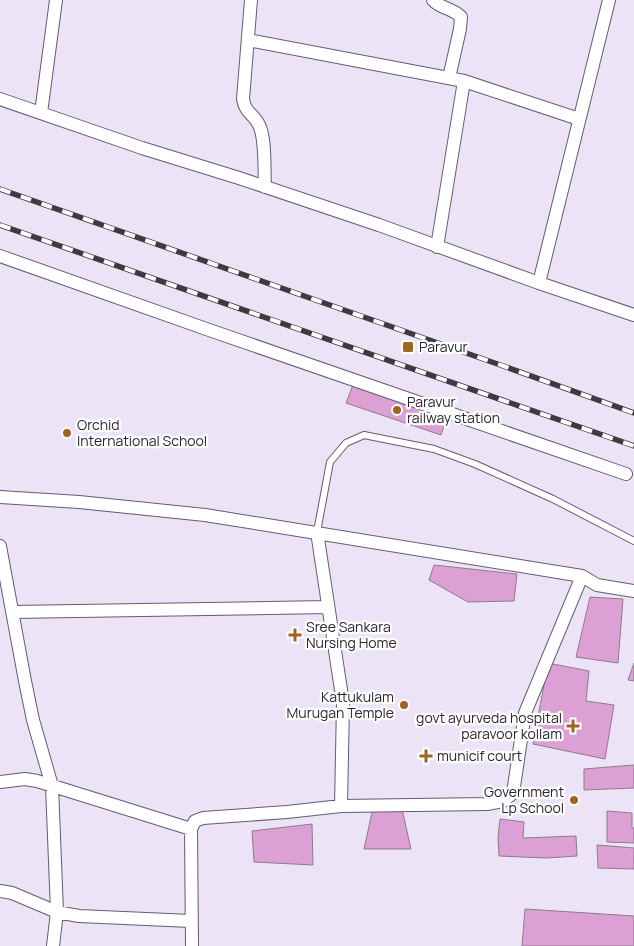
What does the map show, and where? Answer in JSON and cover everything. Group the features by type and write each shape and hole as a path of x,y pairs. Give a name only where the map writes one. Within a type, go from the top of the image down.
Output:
{"street":[{"path":"41,113 56,0"},
{"path":"251,0 243,99 244,107 259,125 262,134 265,187"},
{"path":"433,0 438,6 454,10 461,17 449,78"},
{"path":"539,283 609,0"},
{"path":"248,40 464,81 579,119"},
{"path":"437,246 464,81"},
{"path":"0,99 142,148 265,187 634,315"},
{"path":"0,256 212,332 626,474"},
{"path":"0,497 79,502 205,515 582,576 597,585 634,591"},
{"path":"317,532 343,703 341,806"},
{"path":"0,546 33,720 52,786 57,912 53,946"},
{"path":"192,946 191,828 195,821 203,818 341,806 487,804 503,801 513,793 525,713 582,576"},
{"path":"12,612 327,607"},
{"path":"0,782 25,779 191,828"},
{"path":"0,891 12,893 57,912 79,916 191,921"}],"lane":[{"path":"317,532 330,462 346,443 364,435 434,449 475,464 553,499 634,541"}],"building":[{"name":"Paravur railway station","path":"353,385 447,417 441,435 346,403"},
{"path":"434,565 517,574 514,601 468,602 429,580"},
{"path":"590,597 623,599 618,663 576,657"},
{"name":"govt ayurveda hospital paravoor kollam","path":"548,663 589,671 586,701 614,705 605,759 533,744"},
{"path":"634,663 634,681 628,680"},
{"path":"634,765 634,788 584,790 584,769"},
{"path":"373,808 402,809 411,849 364,849"},
{"path":"607,811 632,813 634,843 607,842"},
{"path":"500,819 524,822 523,838 576,836 577,856 546,858 499,856 498,837"},
{"path":"312,824 313,865 254,862 252,831"},
{"path":"597,845 634,848 634,869 598,868"},
{"path":"525,909 634,916 634,946 522,946"}],"railway":[{"path":"0,189 634,413"},
{"path":"0,225 634,446"}],"place":[{"name":"Paravur","path":"408,347"},
{"name":"Paravur railway station","path":"397,410"},
{"name":"Orchid International School","path":"67,433"},
{"name":"Sree Sankara Nursing Home","path":"295,635"},
{"name":"Kattukulam Murugan Temple","path":"404,705"},
{"name":"govt ayurveda hospital paravoor kollam","path":"573,726"},
{"name":"municif court","path":"426,756"},
{"name":"Government Lp School","path":"574,800"}]}
